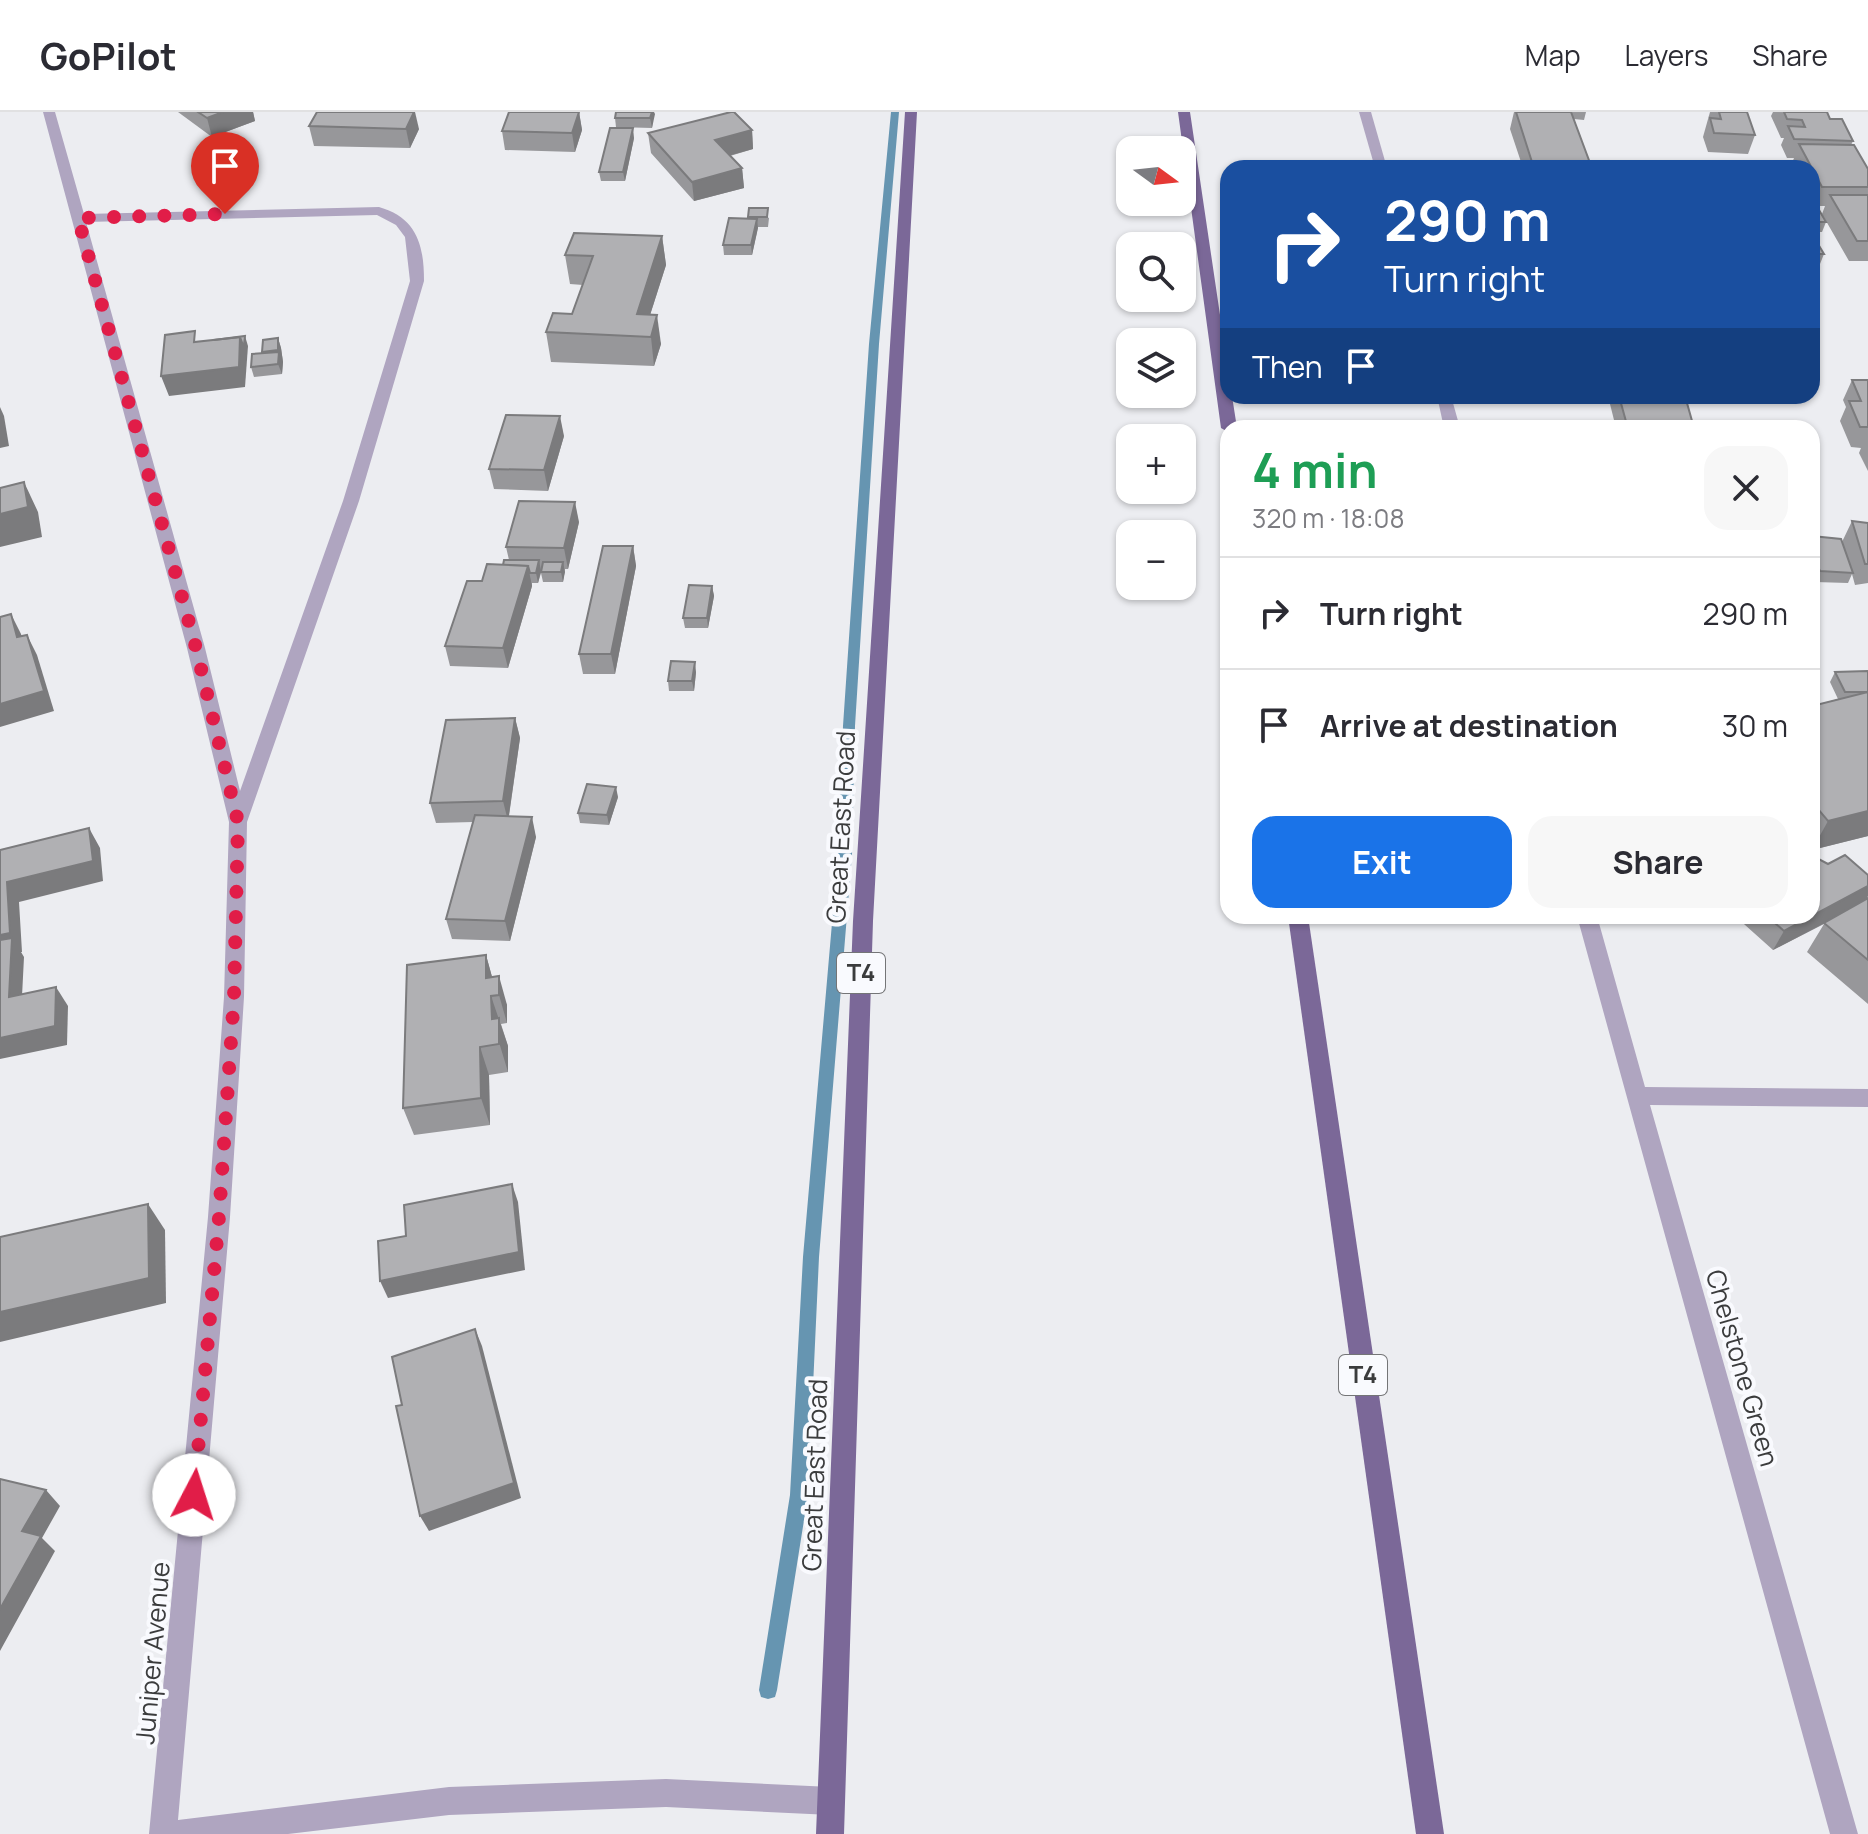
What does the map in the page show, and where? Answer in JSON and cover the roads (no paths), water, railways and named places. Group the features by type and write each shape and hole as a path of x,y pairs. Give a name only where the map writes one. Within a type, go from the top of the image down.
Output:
{"main road":[{"name":"Great East Road","path":"830,1834 863,921 911,112"},
{"path":"1184,112 1220,365"},
{"name":"T4","path":"1299,924 1430,1834"}],"street":[{"name":"Juniper Avenue","path":"49,112 196,648 238,822 234,997 219,1217 163,1834"},
{"path":"1365,112 1379,160"},
{"path":"78,218 379,211 395,216 417,244 417,281 351,501 238,822"},
{"name":"Chelstone Green","path":"1589,924 1844,1834"},
{"path":"1637,1096 1868,1098"},
{"path":"173,1834 449,1801 666,1793 831,1801"}],"waterway":[{"path":"768,1690 799,1495 811,1257 845,854 849,726 874,344 895,112"}]}
